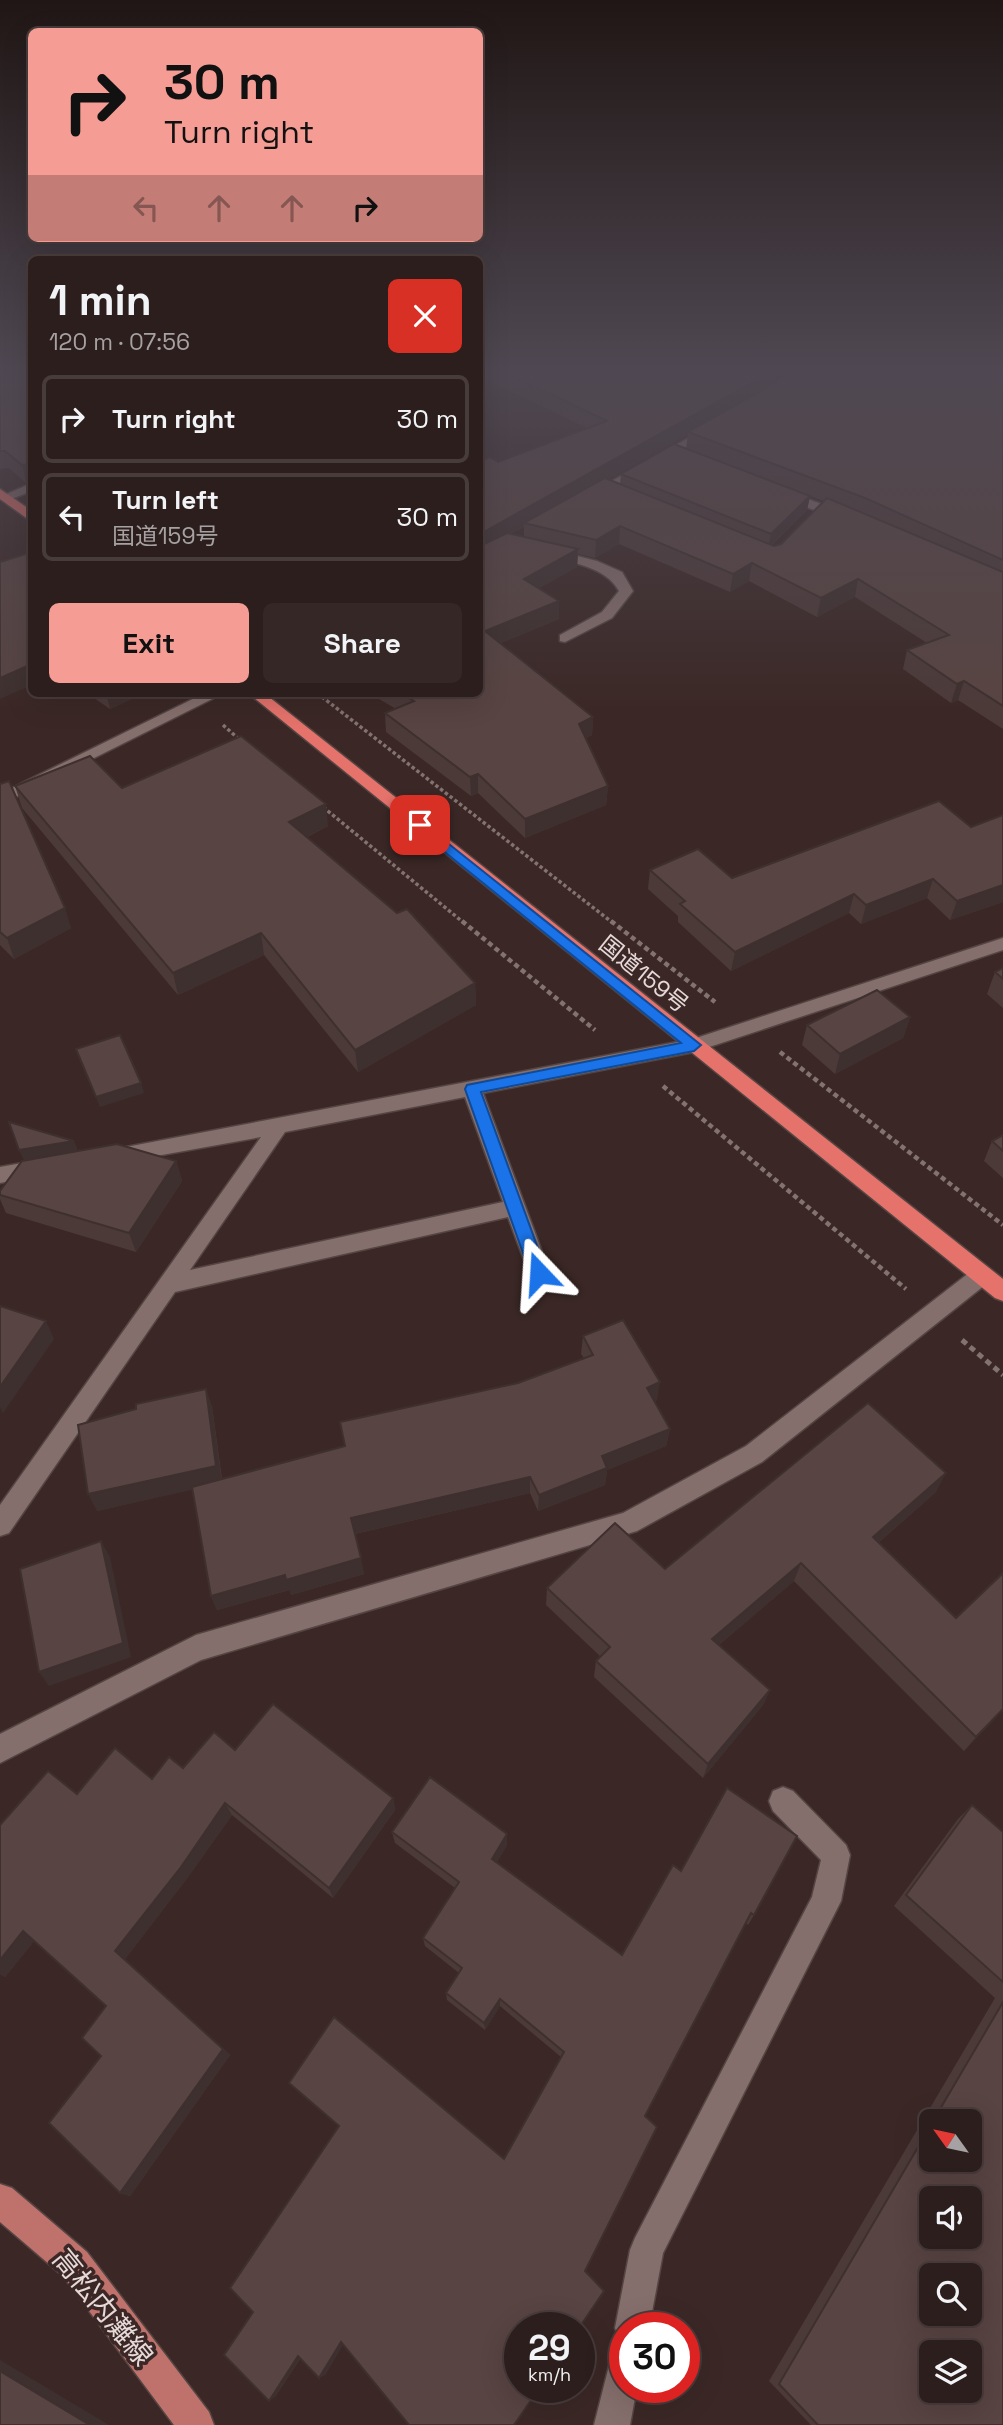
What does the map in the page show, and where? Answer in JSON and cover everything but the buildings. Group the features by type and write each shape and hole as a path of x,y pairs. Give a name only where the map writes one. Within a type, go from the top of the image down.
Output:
{"highway":[{"path":"3,495 28,514"},
{"name":"国道159号","path":"260,697 1003,1292"}],"main road":[{"name":"高松内灘線","path":"0,2200 75,2264 196,2425"}],"street":[{"path":"583,501 623,484"},
{"path":"3,495 28,488"},
{"path":"771,489 816,512 855,521"},
{"path":"531,549 592,564 617,575 626,591 607,615 565,638"},
{"path":"0,800 208,697"},
{"path":"93,1159 279,1126 694,1045 1003,944"},
{"path":"472,1089 539,1273"},
{"path":"0,1525 279,1126"},
{"path":"0,1175 53,1166"},
{"path":"169,1284 515,1207"},
{"path":"0,1749 196,1648 628,1523 754,1454 982,1275"},
{"path":"635,2312 647,2250 826,1901 836,1855 783,1801"},
{"path":"612,2425 617,2403"}],"path":[{"path":"322,697 716,1003"},
{"path":"222,714 223,726 245,744"},
{"path":"319,804 605,1039"},
{"path":"771,1046 1003,1225"},
{"path":"655,1080 915,1296"},
{"path":"958,1338 1003,1375"}],"route":[{"path":"420,825 694,1045 472,1089 539,1273"}]}
